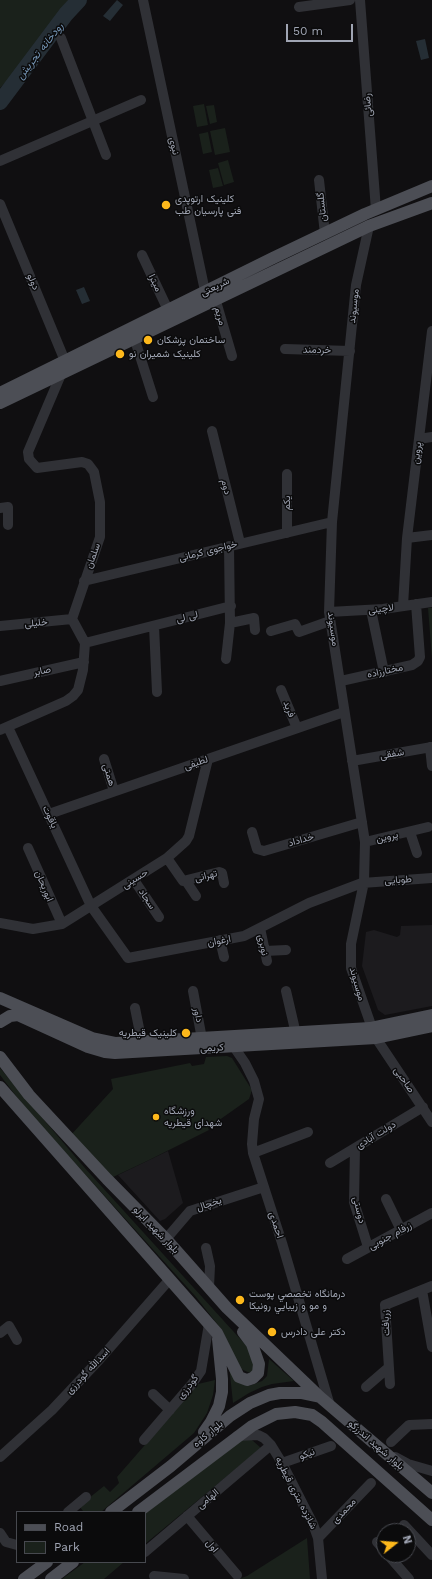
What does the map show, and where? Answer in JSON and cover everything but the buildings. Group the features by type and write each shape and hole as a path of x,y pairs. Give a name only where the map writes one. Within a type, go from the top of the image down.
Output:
{"main road":[{"name":"شریعتی","path":"0,393 134,337 325,234 371,212 432,186"},
{"name":"شریعتی","path":"0,403 64,366 168,310 210,295 375,224 432,203"},
{"path":"371,212 375,224"},
{"name":"کریمی","path":"0,998 92,1038 116,1043 142,1043 296,1034 374,1033 432,1015"},
{"name":"کریمی","path":"0,1022 10,1016 18,1015 88,1047 106,1052 234,1047 432,1026"},
{"name":"بلوار شهید ایرلو","path":"1,1057 29,1095 106,1179 166,1239 227,1308 320,1397"},
{"name":"بلوار شهید ایرلو","path":"0,1087 76,1176 217,1333 239,1377 247,1380 253,1378 258,1373 257,1355 245,1334 234,1322 227,1308"},
{"path":"189,1450 211,1422 219,1406 222,1379 217,1333"},
{"name":"بلوار کاوه","path":"112,1511 235,1413 259,1398 280,1393 301,1393 320,1397"},
{"name":"بلوار شهید اندرزگو","path":"320,1397 330,1406 387,1447 421,1484 432,1493"},
{"name":"بلوار کاوه","path":"139,1511 237,1436 267,1417 285,1412 304,1413 312,1415 322,1422"},
{"name":"بلوار شهید اندرزگو","path":"322,1422 432,1520"},
{"path":"413,1503 420,1504 426,1498 426,1492 421,1484"},
{"path":"24,1579 45,1563"},
{"path":"51,1579 72,1563"}],"street":[{"name":"نبوی","path":"143,0 210,295"},
{"path":"299,7 350,0"},
{"name":"رضائی","path":"360,0 371,212"},
{"path":"60,38 106,155"},
{"path":"0,161 141,100"},
{"name":"گلستان","path":"319,180 325,234"},
{"name":"دولو","path":"0,204 64,366"},
{"name":"موسیوند","path":"374,1033 351,968 351,944 364,882 364,842 344,712 341,681 330,616 332,522 356,285 375,224"},
{"name":"میترا","path":"142,255 168,310"},
{"name":"مریم","path":"210,295 232,356"},
{"name":"پروین","path":"403,606 407,538 432,331"},
{"path":"134,337 153,397"},
{"name":"خردمند","path":"285,349 350,351"},
{"name":"سلمان","path":"64,366 28,452 29,459 37,468 82,462 88,464 94,472 100,502 100,537 72,619"},
{"name":"دوم","path":"212,431 240,543"},
{"path":"419,440 432,437"},
{"name":"یکم","path":"287,474 287,533"},
{"path":"0,508 8,508 8,525"},
{"name":"خواجوی کرمانی","path":"84,581 332,522"},
{"path":"407,538 432,535"},
{"path":"226,659 230,623 229,546"},
{"name":"لاچینی","path":"271,631 295,624 299,632 330,616 432,602"},
{"name":"مختارزاده","path":"341,681 412,666 418,661 420,657 416,604"},
{"name":"لی لی","path":"85,643 230,606"},
{"path":"371,610 384,672"},
{"path":"230,623 254,618 255,630"},
{"path":"4,728 66,701 73,696 81,683 85,643 72,619"},
{"name":"خلیلی","path":"0,626 72,619"},
{"path":"154,626 158,692"},
{"name":"صابر","path":"0,681 84,662"},
{"name":"فرید","path":"281,690 297,728"},
{"name":"لطیفی","path":"49,814 344,712"},
{"name":"یاقوت","path":"4,728 49,814 91,906"},
{"path":"431,747 432,766"},
{"name":"شفقی","path":"352,761 431,747"},
{"name":"همتی","path":"104,759 114,792"},
{"name":"حسینی","path":"0,923 33,929 62,924 167,858 186,841 189,836 208,759"},
{"name":"خداداد","path":"252,832 257,849 264,851 362,822"},
{"name":"پروین","path":"364,842 428,827"},
{"name":"پروین","path":"410,832 417,853"},
{"name":"ابوریحان","path":"28,848 62,924"},
{"name":"تهرانی","path":"167,858 181,879 186,881 219,872 222,873 224,883"},
{"name":"طوبایی","path":"364,882 432,878"},
{"name":"سجاد","path":"134,880 159,917"},
{"path":"186,881 196,896"},
{"name":"ارغوان","path":"91,906 128,958 244,936 309,903 364,882"},
{"name":"نوبری","path":"260,928 266,956 286,950"},
{"path":"220,940 224,957"},
{"path":"286,990 296,1034"},
{"name":"داور","path":"193,991 202,1039"},
{"path":"135,1008 142,1043"},
{"name":"صاحبی","path":"374,1033 431,1117"},
{"name":"احمدی","path":"234,1047 251,1075 259,1099 254,1126 253,1153 330,1406"},
{"name":"دولت آبادی","path":"330,1163 423,1107"},
{"path":"253,1153 308,1132"},
{"name":"دوستی","path":"354,1148 354,1202 368,1247"},
{"name":"یخچال","path":"166,1239 190,1211 264,1187"},
{"path":"386,1199 401,1230"},
{"name":"زرفام جنوبی","path":"347,1259 432,1213"},
{"path":"206,1248 210,1266 209,1288"},
{"name":"اسدالله گودرزی","path":"0,1457 52,1410 97,1363 170,1279"},
{"name":"زربافت","path":"390,1384 385,1305 432,1286"},
{"path":"422,1290 432,1347"},
{"name":"گودرزی","path":"144,1440 201,1371 209,1324"},
{"path":"0,1333 9,1326 17,1340"},
{"path":"366,1387 388,1368"},
{"path":"152,1394 170,1410"},
{"path":"432,1424 409,1425 387,1447 408,1464 432,1471"},
{"name":"شانزده متری قیطریه","path":"237,1436 258,1434 271,1445 282,1463 318,1538 322,1579"},
{"name":"الهامی","path":"146,1551 271,1445"},
{"name":"نیکو","path":"282,1463 331,1446"},
{"name":"محمدی","path":"318,1538 370,1483"},
{"path":"69,1511 86,1497"},
{"name":"اول","path":"187,1516 236,1575"},
{"path":"2,1536 16,1544"},
{"path":"416,1538 432,1555"},
{"path":"395,1563 408,1579"},
{"path":"154,1576 184,1579"}],"shaded area":[{"path":"117,0 123,5 110,21 103,16"},
{"path":"425,39 429,58 421,60 416,41"},
{"path":"84,287 90,301 82,304 76,290"},
{"path":"432,925 432,1006 385,1015 378,1010 362,966 366,932 374,930 397,937 400,935 401,926"},
{"path":"168,1151 183,1203 165,1219 160,1221 118,1175"}],"green space":[{"path":"0,0 72,0 61,11 36,51 0,88"},
{"path":"204,104 208,125 197,127 193,106"},
{"path":"214,105 217,122 210,124 206,106"},
{"path":"225,128 230,152 215,155 210,131"},
{"path":"208,132 212,152 203,154 199,134"},
{"path":"228,160 234,182 224,185 218,163"},
{"path":"218,168 223,186 213,188 209,170"},
{"path":"428,608 432,608 432,659"},
{"name":"ورزشگاه شهدای قیطریه","path":"227,1056 232,1058 252,1090 249,1099 208,1128 209,1130 111,1178 70,1136 113,1089 111,1079 190,1063 192,1066 204,1064 206,1057"},
{"path":"0,1068 84,1167 253,1353 257,1361 252,1374 241,1369 222,1330 196,1297 26,1109 0,1075"},
{"path":"269,1359 294,1381 262,1387 233,1403 229,1365 249,1386 262,1381 267,1376"},
{"path":"215,1380 213,1395 207,1413 194,1433 102,1511 83,1511 79,1506 104,1486 110,1492 119,1483 117,1477 198,1384"},
{"path":"240,1439 252,1440 261,1448 146,1543 146,1513"},
{"path":"307,1538 310,1579 239,1579 247,1576"},
{"path":"84,1563 123,1563 104,1579 62,1579"}],"waterway":[{"name":"رودخانه تجریش","path":"0,102 66,14 79,0"}],"place":[{"name":"کلینیک ارتوپدی فنی پارسیان طب","path":"166,205"},
{"name":"ساختمان پزشکان","path":"148,340"},
{"name":"کلینیک شمیران نو","path":"120,354"},
{"name":"کلینیک قیطریه","path":"186,1033"},
{"name":"ورزشگاه شهدای قیطریه","path":"156,1117"},
{"name":"درمانگاه تخصصي پوست و مو و زيبايي رونيكا","path":"240,1300"},
{"name":"دکتر علی دادرس","path":"272,1332"}]}
